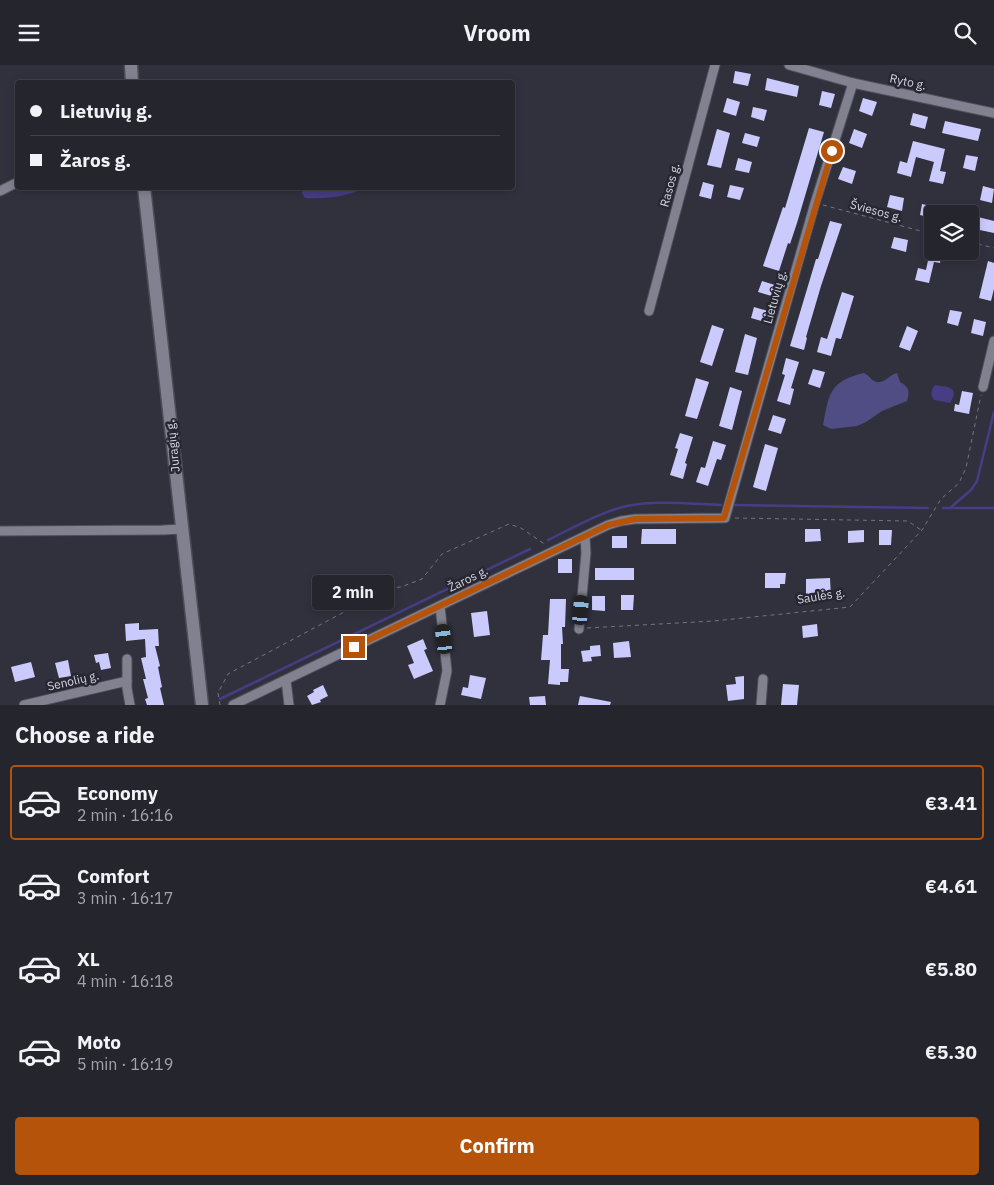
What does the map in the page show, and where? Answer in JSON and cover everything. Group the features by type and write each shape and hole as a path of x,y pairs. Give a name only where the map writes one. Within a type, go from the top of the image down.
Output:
{"main road":[{"path":"131,65 132,80"},
{"name":"Juragių g.","path":"144,190 202,705"}],"street":[{"name":"Rasos g.","path":"649,311 715,65"},
{"name":"Ryto g.","path":"789,65 853,83 994,113"},
{"name":"Lietuvių g.","path":"724,518 815,203 853,83"},
{"path":"0,191 15,184"},
{"path":"983,387 994,341"},
{"name":"Žaros g.","path":"234,705 608,525 635,519 724,518"},
{"path":"0,531 182,529"},
{"path":"579,629 586,553 585,537"},
{"path":"440,606 448,671 440,705"},
{"path":"128,659 127,681 130,705"},
{"path":"761,705 763,679"},
{"path":"286,680 289,705"},
{"name":"Senolių g.","path":"24,705 127,681"}],"path":[{"name":"Šviesos g.","path":"815,203 924,232"},
{"path":"979,245 994,248"},
{"name":"Saulės g.","path":"579,629 714,621 850,607 922,530 941,499 959,483 966,468 983,387"},
{"path":"724,518 908,521 922,530"},
{"path":"220,705 218,693 228,674 389,588 401,587 422,579 442,554 509,524 521,528 554,551"}],"shaded area":[{"path":"303,190 359,190 336,197 320,198 305,198"},
{"path":"864,373 874,381 880,382 897,373 900,382 908,390 907,401 882,411 857,426 831,429 823,425 827,405 833,390 844,380"},
{"path":"935,385 948,387 953,390 954,395 950,403 934,400 931,393"}],"building":[{"path":"735,71 751,74 748,86 733,83"},
{"path":"767,78 799,86 797,97 765,90"},
{"path":"822,91 835,94 831,108 819,105"},
{"path":"727,98 740,102 736,116 723,112"},
{"path":"863,98 877,102 872,116 859,111"},
{"path":"753,107 767,110 764,121 751,117"},
{"path":"913,113 928,117 925,129 910,125"},
{"path":"945,121 981,129 978,141 942,133"},
{"path":"809,128 824,132 797,223 779,271 763,266 783,207 785,208"},
{"path":"717,129 730,133 721,168 707,165"},
{"path":"854,129 867,134 862,148 849,143"},
{"path":"745,133 760,137 757,147 742,143"},
{"path":"913,141 945,149 940,171 946,172 943,184 929,181 934,162 916,157 911,177 897,173 900,161 907,163"},
{"path":"966,155 978,157 975,171 963,168"},
{"path":"738,158 752,162 749,173 735,170"},
{"path":"843,167 856,171 852,184 838,179"},
{"path":"703,182 714,185 711,199 699,196"},
{"path":"730,185 744,188 740,200 727,197"},
{"path":"983,186 994,189 992,203 980,200"},
{"path":"890,195 904,198 902,211 887,207"},
{"path":"922,204 927,205 924,205 924,216 920,215"},
{"path":"979,217 994,221 994,233 979,230"},
{"path":"830,221 842,224 821,286 804,350 790,346 816,259 818,259"},
{"path":"894,237 908,240 906,252 891,248"},
{"path":"928,260 940,260 940,263 934,262 929,283 915,280 918,268 926,270"},
{"path":"988,261 994,263 994,289 991,301 979,298"},
{"path":"762,281 778,286 775,297 758,292"},
{"path":"842,292 854,296 841,339 836,338 831,356 817,352 821,337 827,339"},
{"path":"754,307 771,312 768,323 751,318"},
{"path":"950,310 962,312 958,326 947,323"},
{"path":"974,319 986,322 983,336 971,333"},
{"path":"712,325 724,329 712,366 700,362"},
{"path":"907,326 918,331 910,351 899,347"},
{"path":"745,334 757,338 748,375 735,372"},
{"path":"786,358 799,362 791,388 794,389 790,405 777,401 785,375 782,374"},
{"path":"813,369 825,372 820,388 808,384"},
{"path":"696,378 709,382 697,419 685,416"},
{"path":"730,387 742,391 732,430 719,426"},
{"path":"962,391 973,393 969,414 954,411 955,404 959,405"},
{"path":"773,415 786,419 781,434 768,430"},
{"path":"680,433 693,437 685,463 687,464 683,479 670,475 678,449 675,448"},
{"path":"713,441 726,445 721,460 717,459 708,486 696,482 701,467 705,468"},
{"path":"765,444 778,448 766,491 753,487"},
{"path":"642,529 676,529 676,544 641,544"},
{"path":"805,529 820,529 821,541 805,542"},
{"path":"864,530 864,542 848,543 848,531"},
{"path":"879,530 892,530 891,545 879,545"},
{"path":"612,536 627,536 627,548 612,548"},
{"path":"558,559 572,559 572,573 558,573"},
{"path":"595,568 634,568 634,580 595,580"},
{"path":"765,573 786,573 785,584 780,584 780,588 765,588"},
{"path":"830,578 831,597 806,598 806,579"},
{"path":"621,595 634,595 633,610 621,610"},
{"path":"592,596 605,596 605,611 592,610"},
{"path":"550,599 566,599 565,627 562,627 561,669 569,669 568,682 560,682 560,685 548,684 550,660 541,660 543,635 548,635"},
{"path":"487,611 490,635 474,637 471,613"},
{"path":"139,623 139,630 158,629 159,646 155,646 160,666 158,667 162,687 160,688 164,705 147,705 145,699 148,698 143,679 146,679 141,658 146,657 145,639 126,641 125,624"},
{"path":"817,624 818,636 803,638 802,626"},
{"path":"423,639 427,649 424,650 433,671 414,679 408,665 414,663 407,646"},
{"path":"629,641 631,657 614,658 613,643"},
{"path":"600,645 601,656 591,657 592,661 583,662 581,651 590,650 590,646"},
{"path":"108,653 111,668 101,670 99,662 96,663 94,655"},
{"path":"68,660 71,676 59,678 55,663"},
{"path":"31,662 35,677 15,682 11,667"},
{"path":"470,675 486,678 481,699 461,695 463,687 468,688"},
{"path":"744,676 744,699 728,701 726,685 736,684 735,677"},
{"path":"783,684 799,685 797,705 781,705"},
{"path":"323,685 328,696 320,700 321,702 312,705 307,696 314,692 313,690"},
{"path":"545,696 546,705 530,705 529,697"},
{"path":"580,696 611,702 610,705 578,705"}],"waterway":[{"path":"950,508 971,490 977,481 994,412"},
{"path":"548,540 597,516 627,506 662,503 721,505"},
{"path":"735,505 928,508"},
{"path":"943,508 994,508"},
{"path":"220,699 530,549"}],"route":[{"path":"354,647 608,525 635,519 724,518 815,203 832,151"}]}
